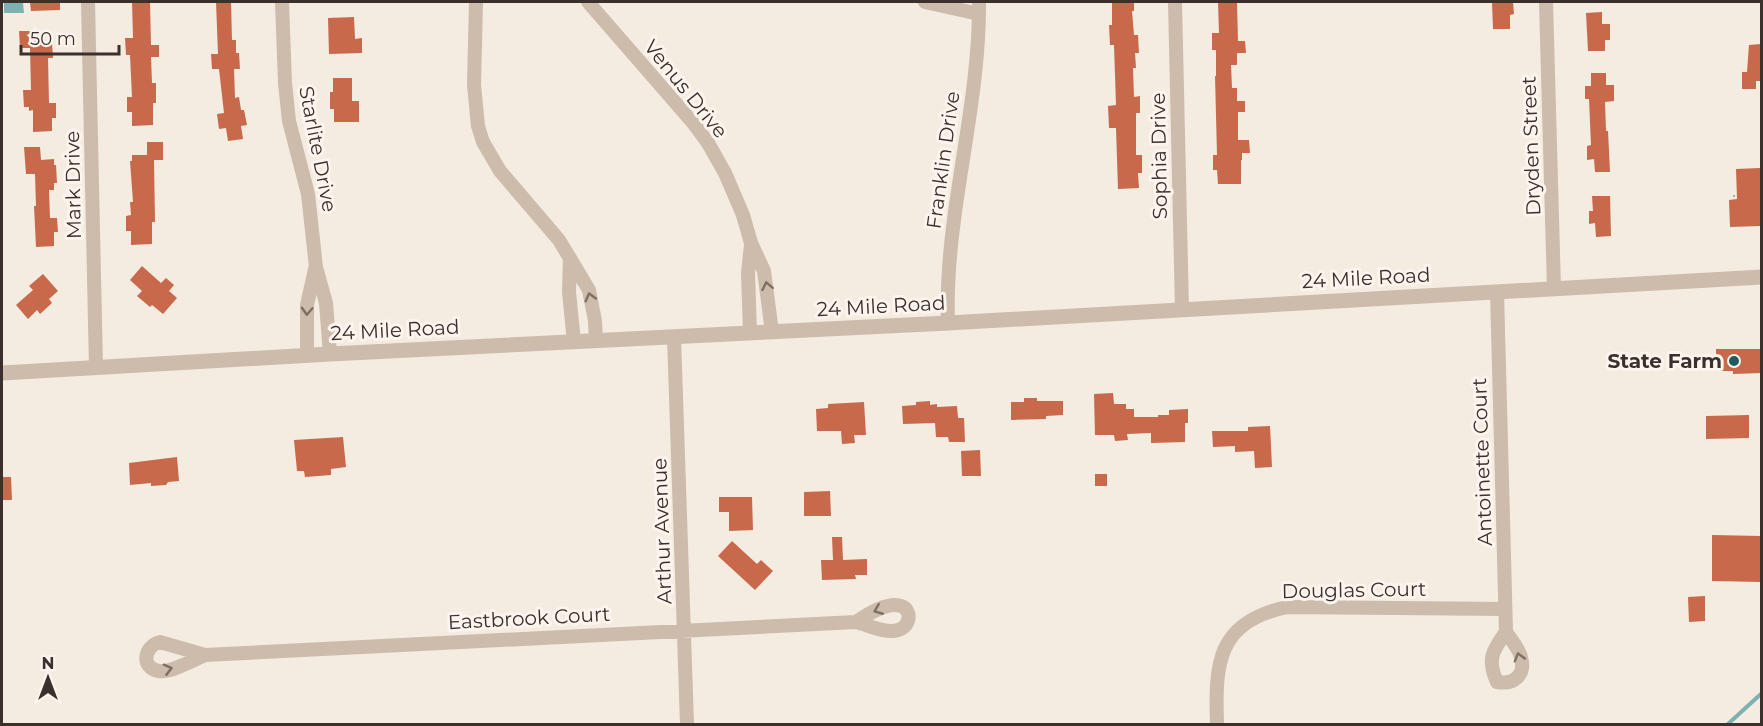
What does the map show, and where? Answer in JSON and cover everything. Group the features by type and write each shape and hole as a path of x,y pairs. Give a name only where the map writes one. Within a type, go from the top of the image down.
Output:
{"street":[{"name":"Mark Drive","path":"88,2 96,367"},
{"name":"Starlite Drive","path":"282,2 289,121 308,194 316,267 326,303 330,354"},
{"path":"476,2 474,85 478,126 483,142 500,171 559,240 589,290 596,341"},
{"name":"Venus Drive","path":"588,2 708,143 726,173 764,271 772,332"},
{"path":"925,2 979,8"},
{"name":"Sophia Drive","path":"1175,2 1182,310"},
{"name":"Dryden Street","path":"1546,2 1554,289"},
{"name":"Franklin Drive","path":"948,323 947,299 952,227 969,127 979,8"},
{"name":"Venus Drive","path":"750,333 748,273 752,243"},
{"path":"570,258 569,292 574,342"},
{"name":"Starlite Drive","path":"307,355 307,305 316,267"},
{"name":"24 Mile Road","path":"2,373 1761,278"},
{"name":"Antoinette Court","path":"1497,292 1506,632"},
{"name":"Arthur Avenue","path":"674,337 687,724"},
{"name":"Douglas Court","path":"1217,724 1216,681 1221,656 1240,627 1271,610 1287,607 1505,609"},
{"name":"Eastbrook Court","path":"205,655 856,622"}],"water":[{"path":"4,3 23,3 24,13 4,13"}],"building":[{"path":"30,2 60,2 60,10 31,11"},
{"path":"132,2 150,2 151,45 159,45 159,57 151,57 152,83 156,83 153,125 132,126 132,112 127,112 127,97 132,97 130,55 126,55 125,38 133,38"},
{"path":"216,2 231,2 232,40 236,40 240,69 234,69 235,98 239,97 247,125 241,126 243,139 228,141 226,128 219,129 217,114 224,113 219,69 212,69 211,54 218,54"},
{"path":"1112,2 1134,2 1134,11 1132,11 1134,35 1138,35 1139,53 1135,53 1136,68 1133,68 1134,97 1140,96 1140,113 1136,113 1136,155 1142,155 1142,173 1138,173 1139,188 1118,189 1116,128 1109,128 1108,106 1116,105 1114,45 1110,45 1109,25 1112,25"},
{"path":"1218,2 1237,2 1238,41 1245,41 1246,53 1237,53 1237,65 1231,65 1232,88 1237,88 1237,101 1245,101 1245,112 1238,112 1238,140 1249,140 1250,153 1242,153 1241,184 1218,184 1217,170 1213,170 1213,155 1217,155 1216,50 1212,50 1212,33 1219,33"},
{"path":"1492,2 1513,2 1514,14 1510,15 1510,29 1493,29"},
{"path":"1602,12 1602,24 1610,24 1610,40 1605,40 1605,51 1588,51 1586,13"},
{"path":"354,17 355,39 362,38 362,53 329,54 328,18"},
{"path":"19,31 35,31 36,44 52,44 53,58 48,58 49,103 56,103 56,118 52,118 52,131 33,132 33,110 29,111 29,107 24,107 23,90 31,90 30,48 20,48"},
{"path":"1761,44 1761,81 1756,81 1756,89 1742,89 1742,72 1747,72 1749,45"},
{"path":"1591,73 1606,73 1606,85 1614,85 1614,101 1605,102 1610,172 1595,172 1594,159 1587,160 1587,146 1591,145 1589,99 1585,99 1585,86 1591,86"},
{"path":"333,78 352,78 352,101 359,101 359,122 334,122 334,109 330,109"},
{"path":"147,142 163,142 163,160 154,160 155,222 152,222 152,244 131,245 131,231 126,231 126,216 131,215 130,202 133,202 130,161 132,161 132,155 147,155"},
{"path":"24,147 40,147 41,160 54,159 54,165 56,165 57,183 54,183 54,190 49,190 50,218 57,218 58,232 54,232 54,246 36,247 35,174 26,174"},
{"path":"1760,168 1760,226 1730,227 1729,200 1737,199 1736,169"},
{"path":"1592,196 1610,196 1611,236 1596,237 1595,223 1589,224 1589,211 1593,211"},
{"path":"142,266 161,283 166,278 174,285 169,291 177,298 163,314 137,296 142,291 130,280"},
{"path":"43,274 58,291 49,299 52,303 40,314 37,310 28,319 16,305 33,290 29,286"},
{"path":"1716,349 1761,349 1761,373 1733,374 1733,371 1716,371"},
{"path":"1113,393 1114,404 1126,404 1126,409 1134,409 1134,417 1158,417 1158,415 1169,415 1169,410 1188,409 1185,442 1151,443 1151,433 1127,434 1128,440 1115,441 1114,435 1095,435 1094,394"},
{"path":"1024,398 1037,398 1037,401 1063,401 1063,415 1046,416 1046,419 1011,420 1011,402 1024,402"},
{"path":"930,401 930,405 937,404 937,407 957,406 958,418 964,418 965,442 949,442 948,437 936,437 935,423 903,424 902,406"},
{"path":"864,402 866,435 854,435 855,443 842,444 841,431 817,431 816,409 828,408 828,404"},
{"path":"1749,415 1749,438 1706,439 1706,416"},
{"path":"1270,426 1272,467 1255,468 1254,451 1235,452 1235,446 1213,447 1212,431 1248,431 1248,427"},
{"path":"343,437 346,467 331,469 331,475 305,477 304,471 297,471 294,440"},
{"path":"980,450 981,476 962,476 961,451"},
{"path":"177,457 179,481 168,482 166,485 151,486 151,483 130,485 129,463"},
{"path":"1095,474 1107,474 1107,486 1095,486"},
{"path":"2,477 11,477 12,500 2,500"},
{"path":"830,491 831,516 804,516 804,492"},
{"path":"719,497 752,497 753,530 729,531 729,512 719,512"},
{"path":"1712,535 1761,536 1761,582 1712,581"},
{"path":"832,537 842,537 843,560 867,559 867,575 855,575 856,579 822,580 821,560 833,560"},
{"path":"732,541 757,564 761,560 773,571 755,590 718,556"},
{"path":"1705,596 1705,621 1689,622 1688,597"}],"waterway":[{"path":"1728,724 1762,693"}],"place":[{"name":"State Farm","path":"1734,361"}]}
